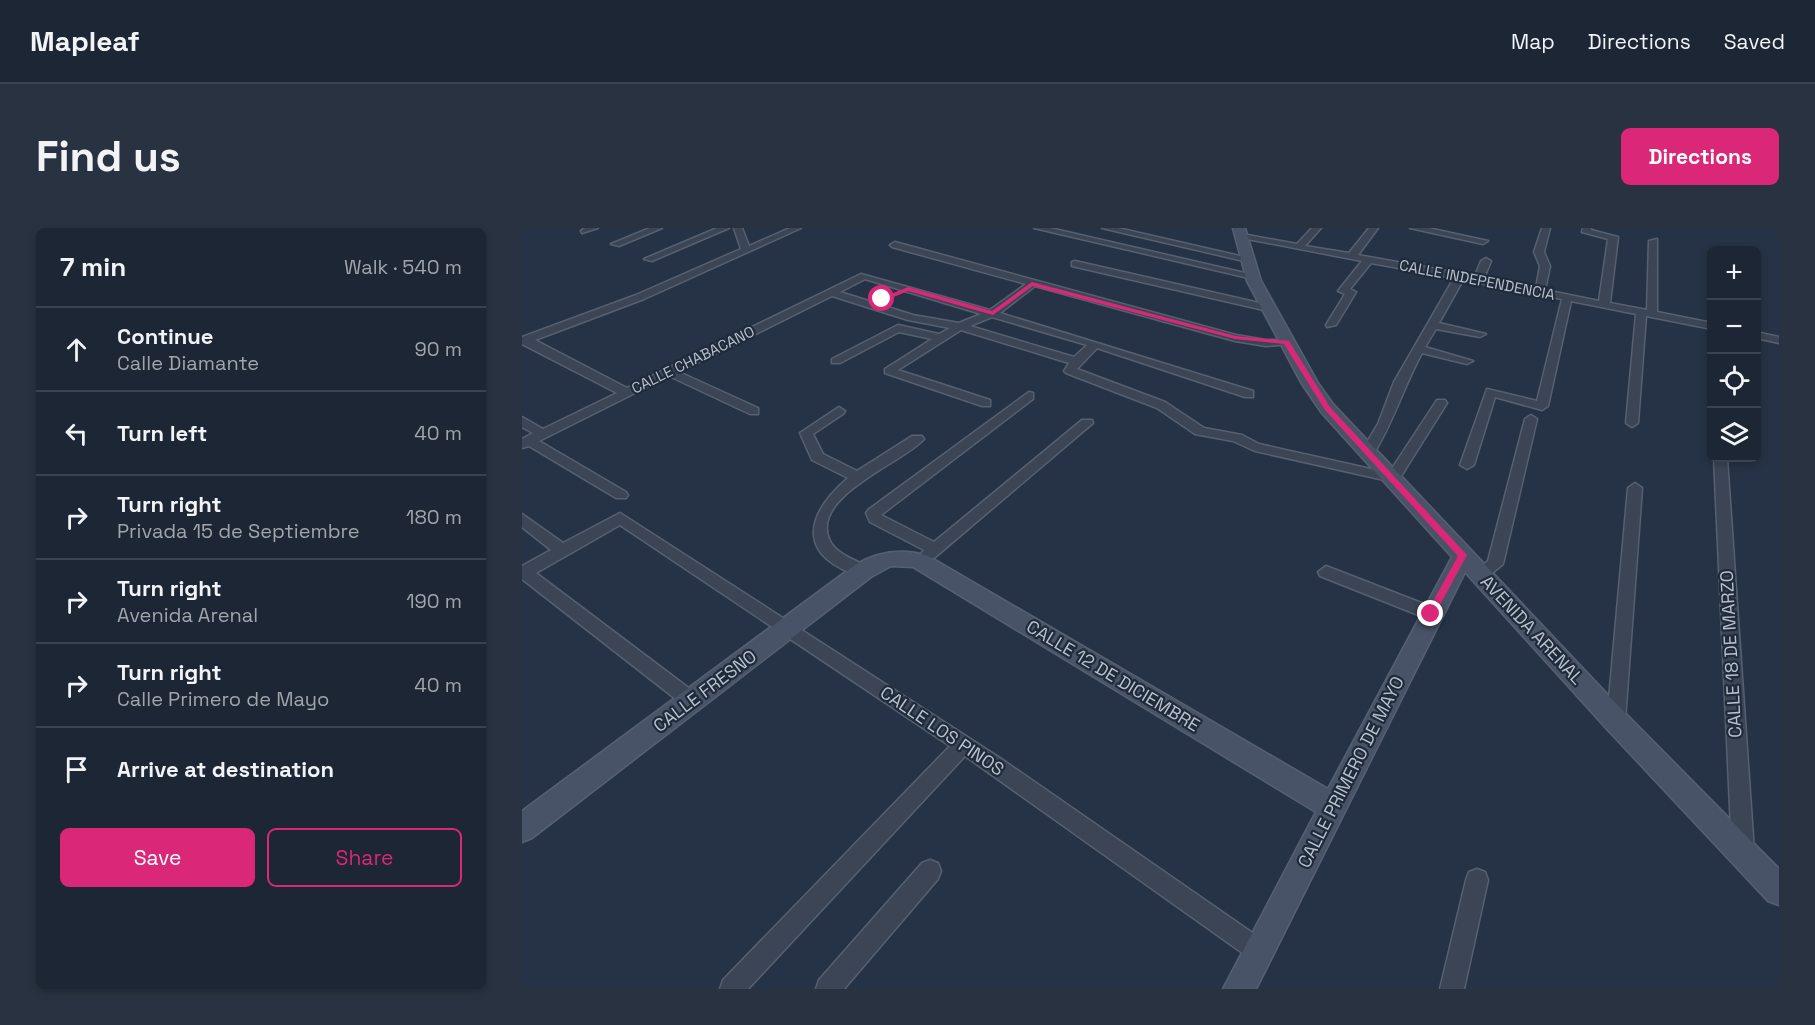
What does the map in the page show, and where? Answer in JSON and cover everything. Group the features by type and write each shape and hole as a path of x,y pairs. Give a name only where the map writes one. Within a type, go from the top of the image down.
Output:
{"main road":[{"name":"AVENIDA ARENAL","path":"1240,233 1250,268 1268,308 1327,408 1616,721 1779,890"},
{"name":"CALLE 12 DE DICIEMBRE","path":"890,558 928,555 1333,807"},
{"name":"CALLE FRESNO","path":"522,828 863,571 890,558"},
{"name":"CALLE PRIMERO DE MAYO","path":"1239,989 1431,614 1471,565"}],"street":[{"path":"616,244 658,228"},
{"path":"650,259 725,228"},
{"path":"738,228 746,251"},
{"path":"524,340 640,297 797,228"},
{"path":"1038,228 1250,268"},
{"path":"1106,228 1250,268"},
{"path":"1298,248 1317,228"},
{"path":"1352,256 1374,228"},
{"path":"1414,228 1483,241"},
{"path":"1540,292 1545,266 1539,252 1546,228"},
{"path":"1586,230 1613,237 1604,305"},
{"name":"CALLE INDEPENDENCIA","path":"1240,233 1298,248 1479,279 1707,325"},
{"path":"1632,423 1654,241"},
{"path":"895,245 1235,338 1266,343 1287,342"},
{"path":"1331,325 1351,292 1343,291 1369,259"},
{"path":"1479,279 1486,261"},
{"path":"1075,264 1268,308"},
{"name":"CALLE CHABACANO","path":"526,442 864,276 908,289"},
{"path":"1368,452 1384,424 1401,382 1460,276"},
{"path":"986,404 889,371 960,326 993,313 1032,284"},
{"path":"864,304 908,289 1095,344 1249,394"},
{"path":"832,292 912,318 960,326 1076,368 1161,405 1200,431 1238,438 1255,447 1393,478 1441,403"},
{"path":"1467,465 1491,392 1542,406 1567,298"},
{"path":"1432,325 1480,334"},
{"path":"836,361 898,328 940,338"},
{"path":"1761,336 1779,340"},
{"path":"524,340 627,393"},
{"path":"1076,368 1095,344"},
{"path":"1420,349 1467,361"},
{"path":"670,372 754,411"},
{"name":"CALLE 12 DE DICIEMBRE","path":"928,555 875,518 873,513 1029,396"},
{"path":"838,411 806,433 817,457 860,478"},
{"path":"1471,565 1495,564 1532,419"},
{"path":"522,421 543,434"},
{"path":"928,555 1087,423"},
{"path":"863,571 834,554 822,542 820,526 825,508 836,495 917,439"},
{"path":"526,442 621,495"},
{"name":"CALLE 18 DE MARZO","path":"1720,462 1743,852"},
{"path":"1616,721 1635,488"},
{"name":"CALLE LOS PINOS","path":"561,550 620,518 963,744 1259,951"},
{"path":"522,519 561,550 524,572 692,701"},
{"path":"1326,572 1431,614"},
{"path":"732,989 963,744"},
{"path":"828,989 930,871"},
{"path":"1452,989 1477,880"}],"route":[{"path":"882,299 908,289 993,313 1032,284 1092,298 1235,338 1266,343 1287,342 1310,384 1327,408 1463,555 1431,614"}]}
